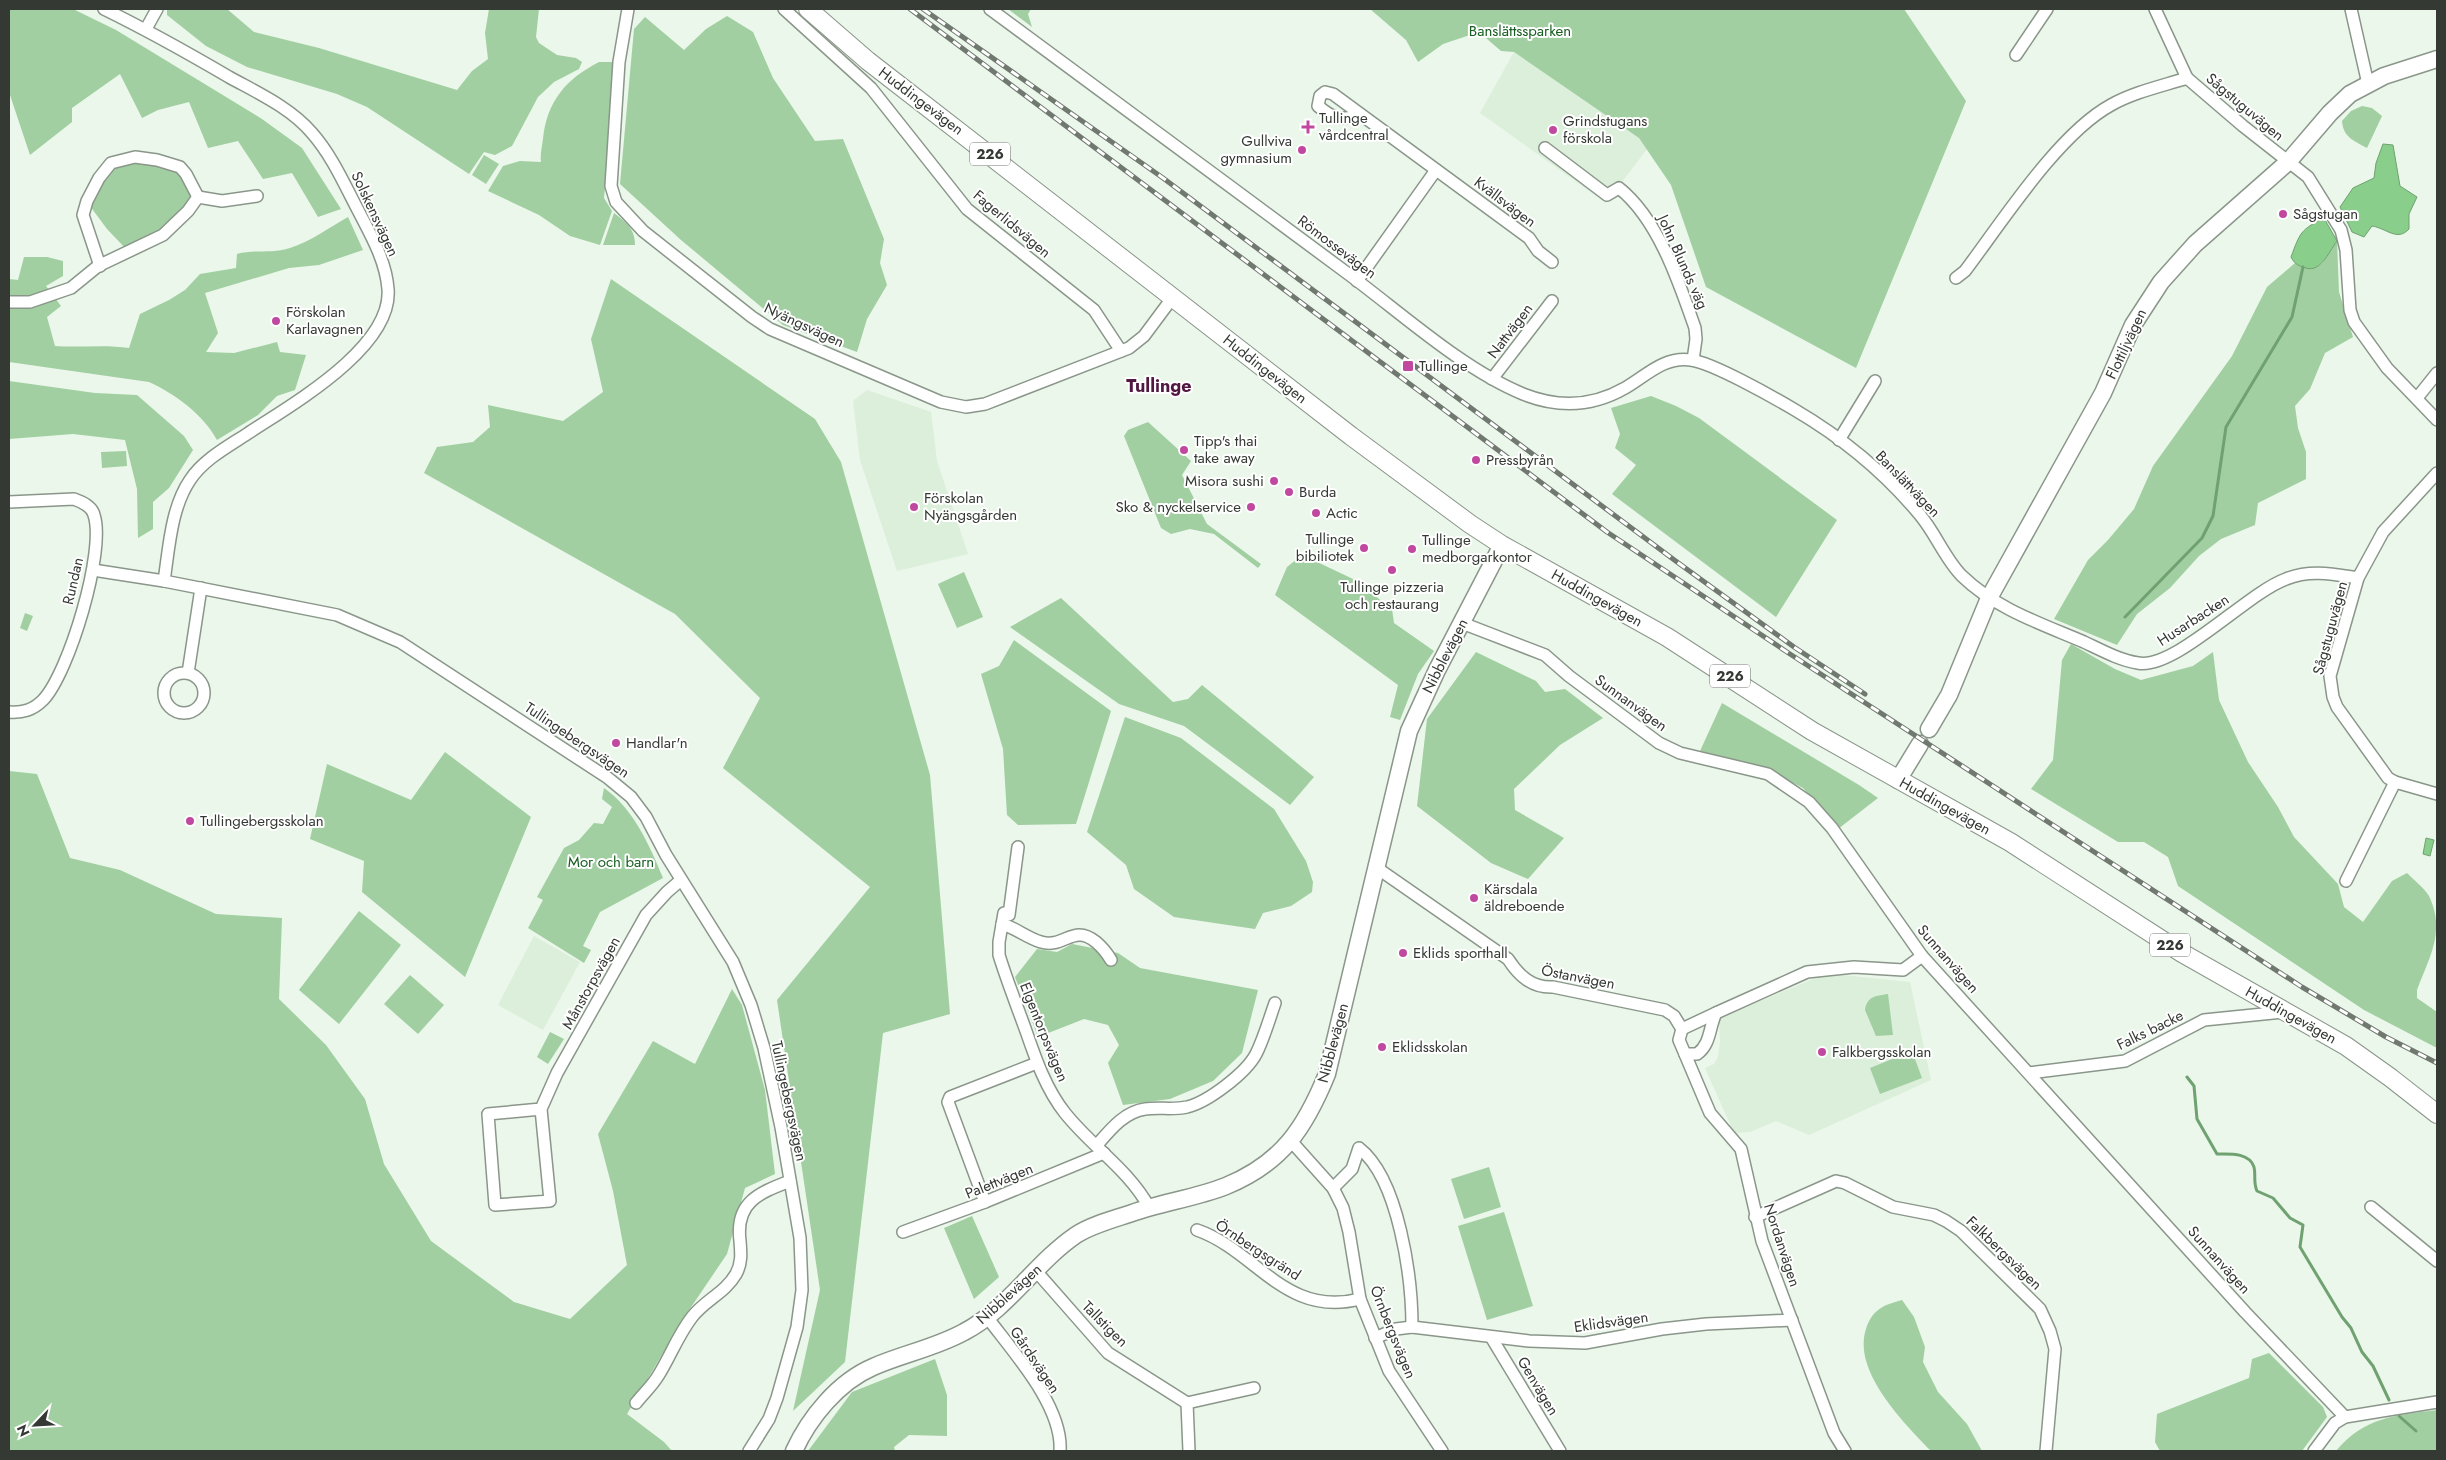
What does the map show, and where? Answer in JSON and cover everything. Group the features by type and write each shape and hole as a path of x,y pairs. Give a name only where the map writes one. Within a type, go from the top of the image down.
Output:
{"main road":[{"name":"Huddingevägen","path":"808,9 868,61 1351,436 1446,507 1502,545 1668,637 1812,732 2010,842 2182,953 2362,1056 2437,1114"}],"street":[{"name":"Solskensvägen","path":"104,9 146,29 283,108 311,132 328,154 376,245 388,289 388,304 384,315 346,365 313,392 229,446 201,467 190,480 176,513 164,581"},
{"path":"146,29 156,9"},
{"name":"Nyängsvägen","path":"628,9 619,62 611,186 616,202 643,231 752,317 786,337 941,402 966,407 985,404 1134,345 1144,336 1173,298"},
{"name":"Fagerlidsvägen","path":"784,9 871,88 973,215 1094,310 1121,351"},
{"name":"Römossevägen","path":"990,9 1475,368 1526,396 1574,405 1588,404 1625,388 1659,366 1673,360 1693,360"},
{"path":"2016,55 2048,9"},
{"path":"2154,9 2187,78"},
{"path":"2351,9 2368,84"},
{"name":"Flottiljvägen","path":"1929,729 1949,695 1989,598 2103,393 2133,325 2150,296 2174,265 2195,244 2288,162 2332,110 2350,94 2384,76 2437,60"},
{"name":"Sågstuguvägen","path":"1956,278 1965,271 2067,141 2092,119 2111,105 2128,97 2187,78 2243,126 2308,177 2341,230 2346,250 2350,310 2354,322 2387,368 2437,420"},
{"name":"Kvällsvägen","path":"1362,116 1529,238 1538,251 1552,262"},
{"name":"John Blunds väg","path":"1545,148 1607,195 1619,188 1631,198 1647,218 1664,251 1695,328 1696,339 1693,360"},
{"path":"100,266 83,215 99,178 111,163 135,157 157,160 180,168 186,174 198,197"},
{"path":"1357,281 1436,170"},
{"path":"198,197 222,201 257,196"},
{"path":"9,302 30,302 63,292 100,266 163,235 188,211 198,197"},
{"name":"Nattvägen","path":"1492,379 1552,301"},
{"name":"Banslättvägen","path":"1693,360 1792,408 1839,440 1917,512 1959,572 1989,598"},
{"path":"2417,398 2437,373"},
{"path":"1839,440 1875,381"},
{"name":"Sågstuguvägen","path":"2437,473 2383,532 2358,578 2332,669 2331,688 2337,707 2379,766 2395,782 2437,794"},
{"name":"Rundan","path":"9,502 74,499 84,502 94,512 96,525 93,570 63,668 44,699 33,708 24,712 9,712"},
{"name":"Nibblevägen","path":"794,1451 815,1415 851,1379 872,1367 948,1340 987,1317 1076,1235 1149,1207 1226,1186 1253,1172 1291,1141 1305,1122 1327,1074 1409,730 1437,670 1502,545"},
{"name":"Tullingebergsvägen","path":"93,570 164,581 338,615 400,642 608,778 631,797 646,817 681,880 733,962 751,1005 764,1048 790,1181 802,1263 802,1290 797,1327 769,1419 749,1451"},
{"name":"Husarbacken","path":"1989,598 2026,617 2125,660 2146,664 2171,654 2250,599 2284,579 2310,573 2358,578"},
{"path":"188,673 201,588"},
{"name":"Sunnanvägen","path":"1462,623 1545,655 1576,682 1659,743 1680,753 1768,774 1809,802 1832,828 1922,956 2245,1312 2345,1416"},
{"path":"1898,780 1920,744"},
{"path":"2346,881 2395,782"},
{"name":"Elgentorpsvägen","path":"1018,847 1009,915 1004,914 999,955 1037,1063 1050,1090 1064,1112 1086,1136 1126,1173 1149,1207"},
{"name":"Östanvägen","path":"1377,868 1508,959 1520,975 1537,986 1553,987 1665,1010 1674,1016 1682,1029"},
{"name":"Månstorpsvägen","path":"541,1109 488,1114 495,1205 550,1201 541,1109 557,1073 646,915 681,880"},
{"path":"1002,924 1015,928 1040,942 1053,944 1078,934 1086,935 1107,952 1111,960"},
{"path":"1716,1013 1710,1026 1707,1044 1704,1049 1697,1054 1685,1054 1680,1040 1682,1029 1716,1013 1807,972 1854,967 1903,970 1922,956"},
{"path":"1101,1149 1130,1113 1145,1109 1190,1106 1216,1092 1234,1079 1250,1064 1256,1054 1274,1003"},
{"name":"Falks backe","path":"2029,1073 2125,1061 2204,1020 2283,1012"},
{"name":"Nordanvägen","path":"1685,1054 1710,1113 1741,1149 1755,1217 1834,1433 1846,1451"},
{"path":"986,1202 948,1102 950,1097 1037,1063"},
{"name":"Örnbergsvägen","path":"1291,1141 1333,1188 1343,1208 1360,1299 1375,1338 1400,1391 1442,1451"},
{"path":"1333,1188 1352,1169 1360,1148 1377,1164 1391,1196 1399,1222 1410,1291 1412,1327"},
{"name":"Palettvägen","path":"903,1232 986,1202 1101,1149"},
{"name":"Tullingebergsvägen","path":"636,1403 658,1377 676,1341 692,1316 700,1307 724,1290 736,1274 742,1257 738,1226 742,1212 750,1202 761,1194 790,1181"},
{"name":"Falkbergsvägen","path":"1755,1217 1836,1181 1845,1183 1893,1207 1934,1215 1961,1231 2040,1309 2050,1331 2055,1349 2046,1451"},
{"path":"2371,1207 2437,1261"},
{"name":"Örnbergsgränd","path":"1197,1230 1217,1238 1275,1281 1314,1300 1326,1303 1342,1303 1360,1299"},
{"name":"Tallstigen","path":"1036,1271 1108,1353 1187,1403"},
{"name":"Gårdsvägen","path":"987,1317 1041,1392 1058,1430 1060,1451"},
{"name":"Eklidsvägen","path":"1375,1338 1396,1329 1412,1327 1529,1341 1585,1343 1662,1329 1706,1324 1792,1320"},
{"name":"Genvägen","path":"1491,1337 1560,1451"},
{"path":"1189,1451 1187,1403 1254,1388"},
{"path":"2314,1451 2335,1423 2345,1416 2437,1402"}],"shaded area":[{"path":"1514,52 1639,138 1647,149 1606,203 1480,113"},
{"path":"2383,144 2393,145 2400,186 2417,197 2409,214 2409,229 2405,233 2391,233 2372,226 2364,237 2352,232 2340,207 2353,188 2374,178 2376,163"},
{"path":"2324,218 2337,241 2323,262 2314,268 2309,269 2297,265 2291,257 2299,237 2305,229"},
{"name":"Förskolan Nyängsgården","path":"867,390 931,412 937,461 968,554 897,571 860,460 853,401"},
{"path":"2426,838 2434,840 2430,856 2423,854"},
{"path":"534,936 580,962 543,1030 498,1005"},
{"name":"Falkbergsskolan","path":"1842,975 1910,982 1931,1080 1809,1135 1776,1121 1750,1132 1734,1133 1705,1068 1714,1064 1718,1057 1720,1041 1719,1018 1818,977"}],"green space":[{"path":"9,9 73,9 116,30 262,119 302,148 341,209 318,217 292,173 263,179 238,141 208,148 189,102 158,110 142,118 120,74 72,108 72,122 30,155 9,92"},
{"path":"167,9 227,9 254,32 319,48 457,90 472,71 488,59 485,33 489,9 539,9 536,37 539,43 557,55 576,58 582,62 579,69 554,82 538,97 512,146 495,155 484,152 469,174 367,107 337,94 247,67 206,46 167,15"},
{"path":"1008,9 1031,9 1028,14 1032,27"},
{"name":"Banslättssparken","path":"1370,9 1904,9 1966,101 1856,368 1706,287 1671,185 1639,138 1514,52 1501,51 1479,32 1443,44 1418,62 1406,40"},
{"path":"727,16 753,32 773,78 815,141 843,139 884,239 880,263 887,285 867,319 857,352 783,325 681,240 620,184 634,29 645,17 684,50 706,29"},
{"path":"599,62 619,62 611,186 605,187 604,198 612,211 600,245 570,236 539,215 488,191 503,166 520,161 541,162 545,125 554,102 577,76"},
{"path":"2362,106 2372,108 2382,116 2367,148 2347,135 2342,121 2351,111"},
{"path":"484,155 499,164 486,184 472,175"},
{"path":"134,160 164,166 180,174 189,189 191,200 159,235 128,251 107,229 90,206 110,169"},
{"path":"614,213 632,230 635,245 603,245"},
{"path":"348,217 363,250 319,265 289,268 205,293 218,333 206,352 234,353 277,342 280,352 306,355 295,390 277,396 258,415 217,440 204,422 188,406 169,392 149,382 9,362 9,279 18,280 24,257 47,257 63,261 63,276 46,286 61,306 47,317 55,346 129,348 140,314 185,290 200,274 236,268 237,254 277,251 297,245"},
{"path":"2337,241 2339,292 2353,337 2325,353 2310,389 2295,406 2298,428 2306,452 2306,479 2258,503 2255,525 2221,539 2199,556 2170,588 2137,614 2117,645 2054,619 2088,560 2134,509 2153,466 2232,356 2267,287 2295,263 2310,268 2320,265"},
{"path":"611,279 815,419 841,462 930,775 950,1014 883,1033 845,1362 793,1411 820,1290 777,1000 870,887 723,768 760,698 675,614 424,473 437,447 473,442 490,427 488,405 563,421 603,392 591,339"},
{"path":"9,381 95,393 137,395 184,436 193,450 169,488 153,502 153,529 138,538 137,489 125,440 73,434 9,439"},
{"path":"1651,396 1699,418 1837,520 1776,617 1612,494 1636,465 1615,448 1620,434 1611,408"},
{"path":"1148,422 1191,461 1182,475 1207,524 1261,564 1258,568 1214,534 1190,529 1171,534 1161,528 1124,436 1128,430"},
{"path":"126,451 127,466 102,468 101,452"},
{"path":"1302,555 1353,579 1392,609 1394,623 1434,651 1418,674 1400,720 1390,717 1398,685 1275,595 1287,567"},
{"path":"964,572 983,617 957,628 938,584"},
{"path":"1061,598 1173,702 1188,699 1202,685 1314,777 1290,805 1184,726 1119,704 1010,627"},
{"path":"25,613 33,616 27,631 20,628"},
{"path":"1014,640 1111,711 1076,824 1018,825 1007,815 1003,749 981,674 999,666"},
{"path":"2071,644 2115,669 2141,680 2193,666 2213,652 2219,700 2248,762 2278,807 2294,837 2338,884 2344,907 2363,922 2392,881 2407,873 2429,896 2434,909 2436,933 2431,955 2417,990 2417,998 2437,1012 2437,1048 2364,1010 2178,886 2168,857 2144,842 2118,842 2031,789 2053,760 2062,660"},
{"path":"1476,652 1536,681 1545,692 1565,689 1603,718 1560,745 1514,789 1515,810 1564,838 1528,879 1491,863 1417,806 1427,719"},
{"path":"1722,703 1878,798 1838,829 1803,788 1767,769 1700,751"},
{"path":"1125,717 1181,738 1274,809 1306,861 1313,882 1312,892 1291,906 1263,913 1255,929 1174,917 1134,889 1126,865 1087,832"},
{"path":"445,752 531,817 465,977 362,892 364,861 310,839 327,764 411,800"},
{"path":"9,771 37,774 70,858 120,870 216,914 282,918 279,999 326,1045 365,1099 384,1164 431,1241 514,1302 570,1319 627,1265 613,1191 598,1134 653,1041 695,1064 732,989 742,1005 765,1090 775,1174 745,1188 727,1254 683,1319 627,1414 664,1442 672,1451 9,1451"},
{"name":"Mor och barn","path":"604,788 624,806 640,828 663,878 600,912 583,946 591,950 584,963 528,928 543,900 537,897 564,848 579,840 594,823 603,824 612,807 602,799"},
{"path":"359,911 401,945 339,1024 299,990"},
{"path":"1072,944 1118,953 1140,968 1258,990 1242,1053 1213,1081 1170,1099 1123,1105 1108,1063 1119,1045 1108,1025 1084,1019 1038,1037 1015,977 1037,949 1057,952"},
{"path":"410,975 444,1005 418,1034 384,1004"},
{"path":"1888,994 1893,1035 1876,1036 1865,1010 1866,1005 1873,997"},
{"path":"550,1032 564,1039 548,1064 537,1057"},
{"path":"1912,1051 1922,1078 1880,1094 1870,1068"},
{"path":"1489,1167 1501,1207 1464,1219 1451,1179"},
{"path":"1504,1212 1533,1306 1487,1320 1458,1226"},
{"path":"972,1216 999,1277 974,1299 944,1228"},
{"path":"1902,1300 1914,1317 1925,1347 1923,1362 1938,1392 1967,1424 1982,1451 1931,1451 1907,1426 1873,1379 1866,1362 1864,1345 1868,1323 1879,1309"},
{"path":"2269,1353 2323,1407 2327,1417 2302,1451 2160,1451 2155,1442 2157,1414 2249,1378 2252,1359"},
{"path":"935,1359 947,1395 947,1436 909,1435 894,1447 895,1451 808,1451 852,1392"},
{"path":"2437,1410 2437,1451 2336,1451 2358,1431 2369,1424 2394,1416"}],"waterway":[{"path":"2125,617 2202,538 2213,516 2226,427 2292,317 2303,267"},
{"path":"2187,1077 2194,1086 2197,1119 2217,1154 2238,1155 2248,1159 2254,1167 2257,1191 2273,1198 2290,1218 2303,1225 2300,1247 2342,1317 2351,1328 2362,1352 2373,1366 2389,1400"},
{"path":"2399,1416 2416,1431"}],"railway":[{"path":"910,9 1607,532 1790,654 2302,987 2386,1037 2437,1063"},
{"path":"923,9 1163,178 1677,562 1794,647 1865,694"}],"place":[{"name":"Tullinge vårdcentral","path":"1308,127"},
{"name":"Grindstugans förskola","path":"1553,130"},
{"name":"Gullviva gymnasium","path":"1302,150"},
{"name":"Sågstugan","path":"2283,214"},
{"name":"Förskolan Karlavagnen","path":"276,321"},
{"name":"Tullinge","path":"1408,366"},
{"name":"Tipp's thai take away","path":"1184,450"},
{"name":"Pressbyrån","path":"1476,460"},
{"name":"Misora sushi","path":"1274,481"},
{"name":"Burda","path":"1289,492"},
{"name":"Förskolan Nyängsgården","path":"914,507"},
{"name":"Sko & nyckelservice","path":"1251,507"},
{"name":"Actic","path":"1316,513"},
{"name":"Tullinge bibiliotek","path":"1364,548"},
{"name":"Tullinge medborgarkontor","path":"1412,549"},
{"name":"Tullinge pizzeria och restaurang","path":"1392,570"},
{"name":"Handlar'n","path":"616,743"},
{"name":"Tullingebergsskolan","path":"190,821"},
{"name":"Kärsdala äldreboende","path":"1474,898"},
{"name":"Eklids sporthall","path":"1403,953"},
{"name":"Eklidsskolan","path":"1382,1047"},
{"name":"Falkbergsskolan","path":"1822,1052"}],"district":[{"name":"Tullinge","path":"1159,386"}]}
